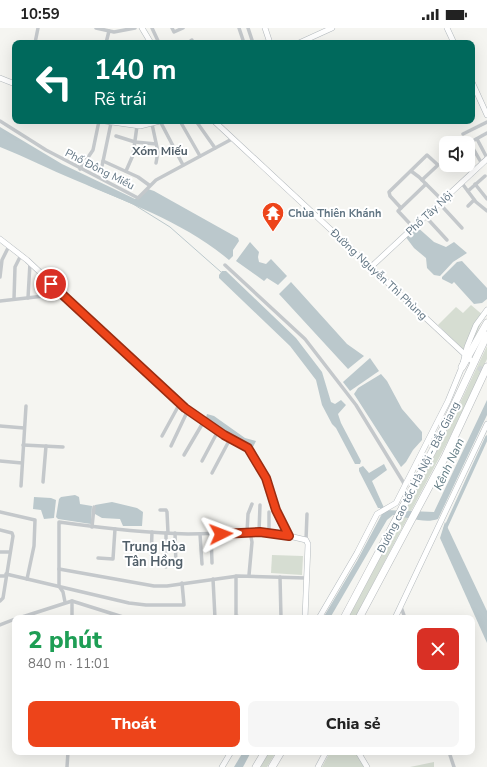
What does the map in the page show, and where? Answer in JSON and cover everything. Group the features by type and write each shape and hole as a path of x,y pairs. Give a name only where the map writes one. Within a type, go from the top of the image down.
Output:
{"highway":[{"path":"462,367 466,356 487,323"},
{"name":"Đường cao tốc Hà Nội - Bắc Giang","path":"346,615 433,450 487,335"},
{"name":"Đường cao tốc Hà Nội - Bắc Giang","path":"361,615 442,463 487,368"},
{"path":"256,767 263,755"},
{"path":"272,767 279,755"}],"street":[{"path":"35,40 38,28"},
{"path":"96,28 114,32 135,28"},
{"path":"142,28 149,40"},
{"path":"152,28 158,40"},
{"path":"172,28 174,32 183,28"},
{"path":"239,28 243,40"},
{"path":"248,28 252,40"},
{"path":"265,28 269,40"},
{"path":"306,40 332,28"},
{"path":"447,28 453,40"},
{"path":"107,40 109,31"},
{"path":"0,78 12,83"},
{"path":"475,89 487,115"},
{"name":"Phố Đông Miếu","path":"0,121 19,135 80,169 137,198 141,196 149,185 232,139"},
{"path":"463,134 487,122"},
{"path":"80,169 93,150 98,124"},
{"path":"102,166 111,124"},
{"path":"120,124 137,126 152,124 158,152 156,163"},
{"path":"162,124 183,165"},
{"path":"182,124 200,156"},
{"path":"198,124 215,148"},
{"name":"Đường Nguyễn Thì Phùng","path":"217,124 473,362"},
{"path":"126,171 133,155 137,126"},
{"path":"487,134 477,139 487,159"},
{"path":"116,136 135,142 156,144"},
{"path":"475,153 482,164"},
{"path":"401,208 390,196 389,192 426,156 429,156 438,165 422,180"},
{"name":"Phố Tây Nội","path":"475,170 487,159"},
{"path":"103,161 138,177 149,185"},
{"path":"411,171 426,184 462,228"},
{"name":"Phố Tây Nội","path":"371,267 472,172"},
{"path":"468,191 485,176"},
{"path":"461,182 474,200 487,211"},
{"path":"413,227 398,211 426,184"},
{"path":"475,184 487,198 479,204"},
{"path":"468,206 474,200"},
{"path":"425,216 447,240"},
{"path":"0,239 30,263 188,410 230,439 248,448 266,478 276,510 289,536"},
{"path":"0,277 2,260 9,246"},
{"path":"14,299 15,267 20,255"},
{"path":"28,298 30,263"},
{"path":"224,265 305,339 356,405 405,485"},
{"path":"0,301 62,294"},
{"path":"466,356 476,325 487,310"},
{"path":"321,615 377,514 395,504 445,408 462,367"},
{"path":"162,436 180,403"},
{"path":"21,486 26,406"},
{"path":"171,446 188,410"},
{"path":"184,455 204,421"},
{"path":"397,615 487,424"},
{"path":"0,426 24,428"},
{"path":"202,461 218,431"},
{"path":"212,473 230,439"},
{"path":"23,445 63,447"},
{"path":"43,482 46,446"},
{"path":"0,461 22,463"},
{"path":"250,576 252,542 248,532 248,514 252,504"},
{"path":"259,532 260,505"},
{"path":"92,527 94,508"},
{"path":"160,510 166,510 167,512 166,567"},
{"path":"0,512 36,520 34,546 27,579"},
{"path":"269,512 269,532"},
{"path":"305,615 308,544 306,540 307,514"},
{"path":"65,602 63,592 59,586 59,522 92,527 167,533 211,534 269,532 306,540"},
{"path":"98,558 112,559 115,529"},
{"path":"0,530 12,533 3,598 0,601"},
{"path":"151,558 152,532"},
{"path":"175,533 176,566"},
{"path":"200,534 202,564"},
{"path":"211,534 212,563"},
{"path":"0,552 10,552"},
{"path":"59,569 154,586 182,584 236,576 306,578"},
{"path":"0,576 6,575 27,579 129,603 162,606 184,605 182,584"},
{"path":"236,576 236,615"},
{"path":"280,577 281,615"},
{"path":"213,579 215,615"},
{"path":"72,601 72,615"},
{"path":"28,615 72,601 116,615"},
{"path":"401,607 404,615"},
{"path":"0,625 12,620"},
{"path":"67,767 68,755"},
{"path":"222,767 229,755"},
{"path":"318,767 324,755"},
{"path":"360,755 367,767"},
{"path":"450,755 454,767"}],"shaded area":[{"path":"0,127 62,164 135,199 148,189 154,191 238,238 239,241 233,250 233,256 229,260 193,235 155,214 0,147"},
{"path":"416,226 434,242 446,247 454,242 467,253 453,262 440,276 434,275 427,268 426,258 414,248 405,236"},
{"path":"250,242 259,252 259,262 266,264 271,259 287,276 278,285 267,278 264,281 236,261"},
{"path":"462,261 487,288 487,299 482,303 474,304 454,282 452,284 442,279 442,277 457,262"},
{"path":"222,271 226,271 296,338 322,372 331,402 335,404 341,400 346,405 338,414 341,423 361,461 360,464 355,464 322,405 316,380 290,346 219,278"},
{"path":"291,282 347,344 364,356 348,369 279,294"},
{"path":"471,305 484,316 468,354 438,325 456,307 463,313"},
{"path":"487,346 487,359 449,439 357,615 350,615 442,441"},
{"path":"370,358 379,371 350,391 343,382"},
{"path":"381,374 387,381 402,409 422,432 422,440 401,467 354,394 358,388"},
{"name":"Kênh Nam","path":"487,400 487,415 438,519 427,521 393,515 387,520 332,615 325,615 357,561 383,512 380,508 378,508 359,471 359,468 363,466 369,473 384,464 387,470 372,481 385,510 434,512"},
{"path":"207,414 214,416 245,438 256,441 253,447 251,448 205,421"},
{"path":"75,495 79,497 80,504 92,506 91,524 58,519 56,517 59,499 61,497"},
{"path":"34,497 51,498 56,500 54,518 44,519 41,510 33,509"},
{"path":"112,502 137,508 143,512 142,526 123,526 120,519 102,518 95,514 95,505"},
{"path":"445,522 487,611 487,643 475,615 440,538"},
{"path":"272,555 303,556 302,575 271,573"},
{"path":"241,755 249,755 243,767 234,767"},
{"path":"267,755 274,755 267,767 260,767"},
{"path":"328,755 358,755 364,767 322,767"},
{"path":"434,762 434,767 410,767"}],"waterway":[{"path":"89,185 133,204 170,227 221,272"},
{"path":"445,529 487,437"}],"tunnel":[{"path":"473,362 486,374"}],"place":[{"name":"Chùa Thiên Khánh","path":"273,232"}],"district":[{"name":"Xóm Miếu","path":"160,151"},
{"name":"Trung Hòa Tân Hồng","path":"154,554"}],"route":[{"path":"51,284 112,340 143,371 185,408 224,435 248,448 266,478 276,510 289,536 269,532 221,534"}]}
